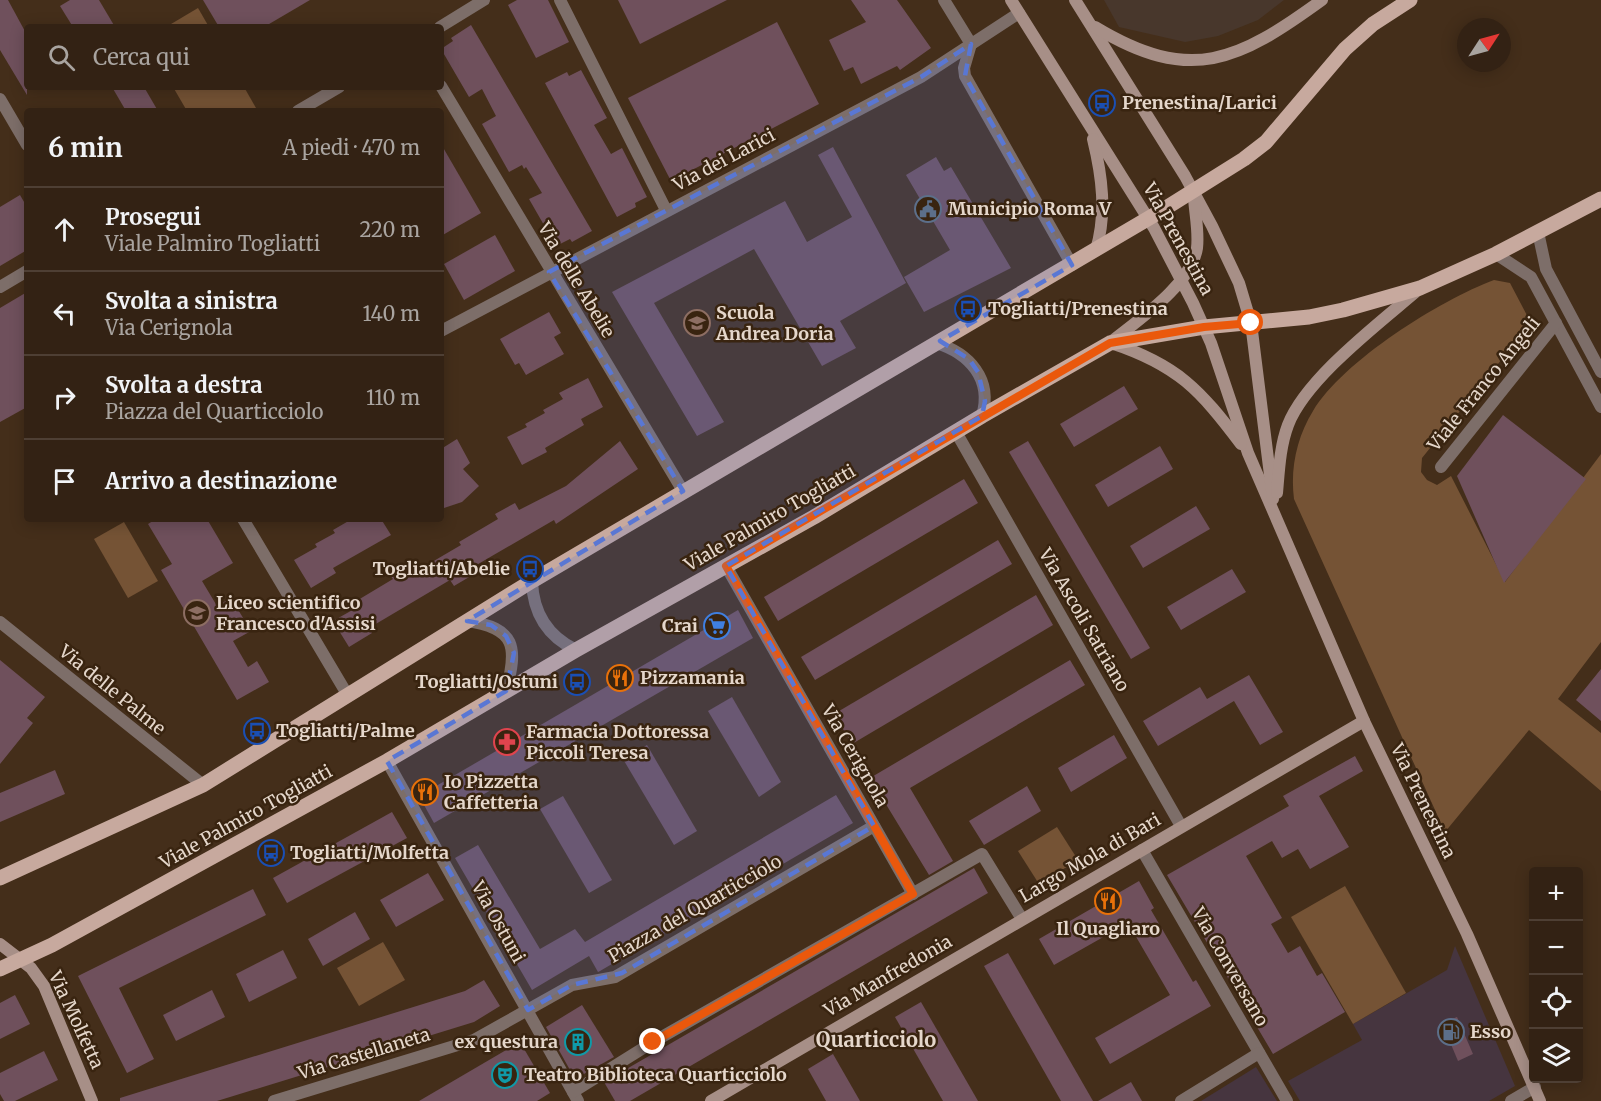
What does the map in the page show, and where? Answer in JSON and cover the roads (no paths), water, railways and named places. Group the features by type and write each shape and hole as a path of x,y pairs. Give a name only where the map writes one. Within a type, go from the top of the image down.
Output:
{"main road":[{"name":"Via Prenestina","path":"1011,0 1149,219 1204,327 1248,453 1364,721 1467,934 1540,1101"},
{"name":"Via Prenestina","path":"1075,0 1193,191 1230,261 1251,323 1275,515"},
{"path":"1091,25 1119,41 1151,54 1181,60 1201,60 1230,55 1249,48 1276,33 1322,0"},
{"path":"0,878 203,785 532,581 1149,219 1266,142 1349,45 1410,0"},
{"path":"1091,129 1103,198 1102,227 1096,250"},
{"path":"1181,280 1190,268 1197,246 1193,191"},
{"name":"Viale Palmiro Togliatti","path":"1110,343 1204,327 1309,317 1343,310 1420,288 1496,254 1601,199"},
{"name":"Viale Palmiro Togliatti","path":"0,969 52,945 387,761 1110,343 1181,280"},
{"path":"1275,515 1283,446 1289,423 1297,407 1326,372 1420,288"},
{"path":"1110,343 1152,358 1180,375 1209,404 1248,453"},
{"path":"1181,826 1364,721"},
{"name":"Largo Mola di Bari","path":"1022,920 1181,826"},
{"name":"Via Manfredonia","path":"711,1101 1022,920"},
{"name":"Via Molfetta","path":"0,944 20,959 44,986 92,1101"}],"street":[{"path":"444,25 484,0"},
{"path":"560,0 666,210"},
{"path":"944,0 971,44 964,68 965,76 1072,265"},
{"name":"Via dei Larici","path":"444,329 921,77 1019,13"},
{"path":"303,108 334,90"},
{"name":"Via delle Abelie","path":"443,90 549,272 683,491"},
{"path":"0,99 24,140"},
{"path":"1538,232 1546,269 1601,372"},
{"name":"Viale Franco Angeli","path":"1496,254 1531,277 1601,407"},
{"path":"0,287 24,273"},
{"name":"Viale Franco Angeli","path":"1441,467 1556,323"},
{"path":"936,343 956,350 974,366 984,387 986,401 982,416"},
{"name":"Via Ascoli Satriano","path":"956,432 1181,826"},
{"path":"245,522 347,694"},
{"name":"Via Cerignola","path":"726,566 913,894"},
{"path":"532,581 534,603 543,622 558,640 576,650"},
{"path":"467,621 497,627 509,640 514,660 506,691"},
{"name":"Via delle Palme","path":"0,622 203,785"},
{"name":"Via Ostuni","path":"387,761 575,1096"},
{"name":"Piazza del Quarticciolo","path":"528,1010 572,985 604,980 622,973 874,826"},
{"name":"Via Conversano","path":"1142,850 1287,1101"},
{"name":"Largo Mola di Bari","path":"913,894 982,854 1022,920"},
{"path":"575,1096 653,1042 913,894"},
{"name":"Via Castellaneta","path":"274,1101 474,1040 528,1010"},
{"path":"1181,1101 1259,1053"},
{"path":"1511,1101 1535,1087"}],"place":[{"name":"Prenestina/Larici","path":"1102,103"},
{"name":"Municipio Roma V","path":"928,209"},
{"name":"Togliatti/Prenestina","path":"968,309"},
{"name":"Scuola Andrea Doria","path":"697,323"},
{"name":"Togliatti/Abelie","path":"530,569"},
{"name":"Liceo scientifico Francesco d'Assisi","path":"197,613"},
{"name":"Crai","path":"717,626"},
{"name":"Pizzamania","path":"620,678"},
{"name":"Togliatti/Ostuni","path":"577,682"},
{"name":"Togliatti/Palme","path":"257,731"},
{"name":"Farmacia Dottoressa Piccoli Teresa","path":"507,742"},
{"name":"Io Pizzetta Caffetteria","path":"425,792"},
{"name":"Togliatti/Molfetta","path":"271,853"},
{"name":"Il Quagliaro","path":"1108,901"},
{"name":"Esso","path":"1451,1032"},
{"name":"ex questura","path":"578,1042"},
{"name":"Teatro Biblioteca Quarticciolo","path":"505,1075"}],"district":[{"name":"Quarticciolo","path":"876,1040"}]}
